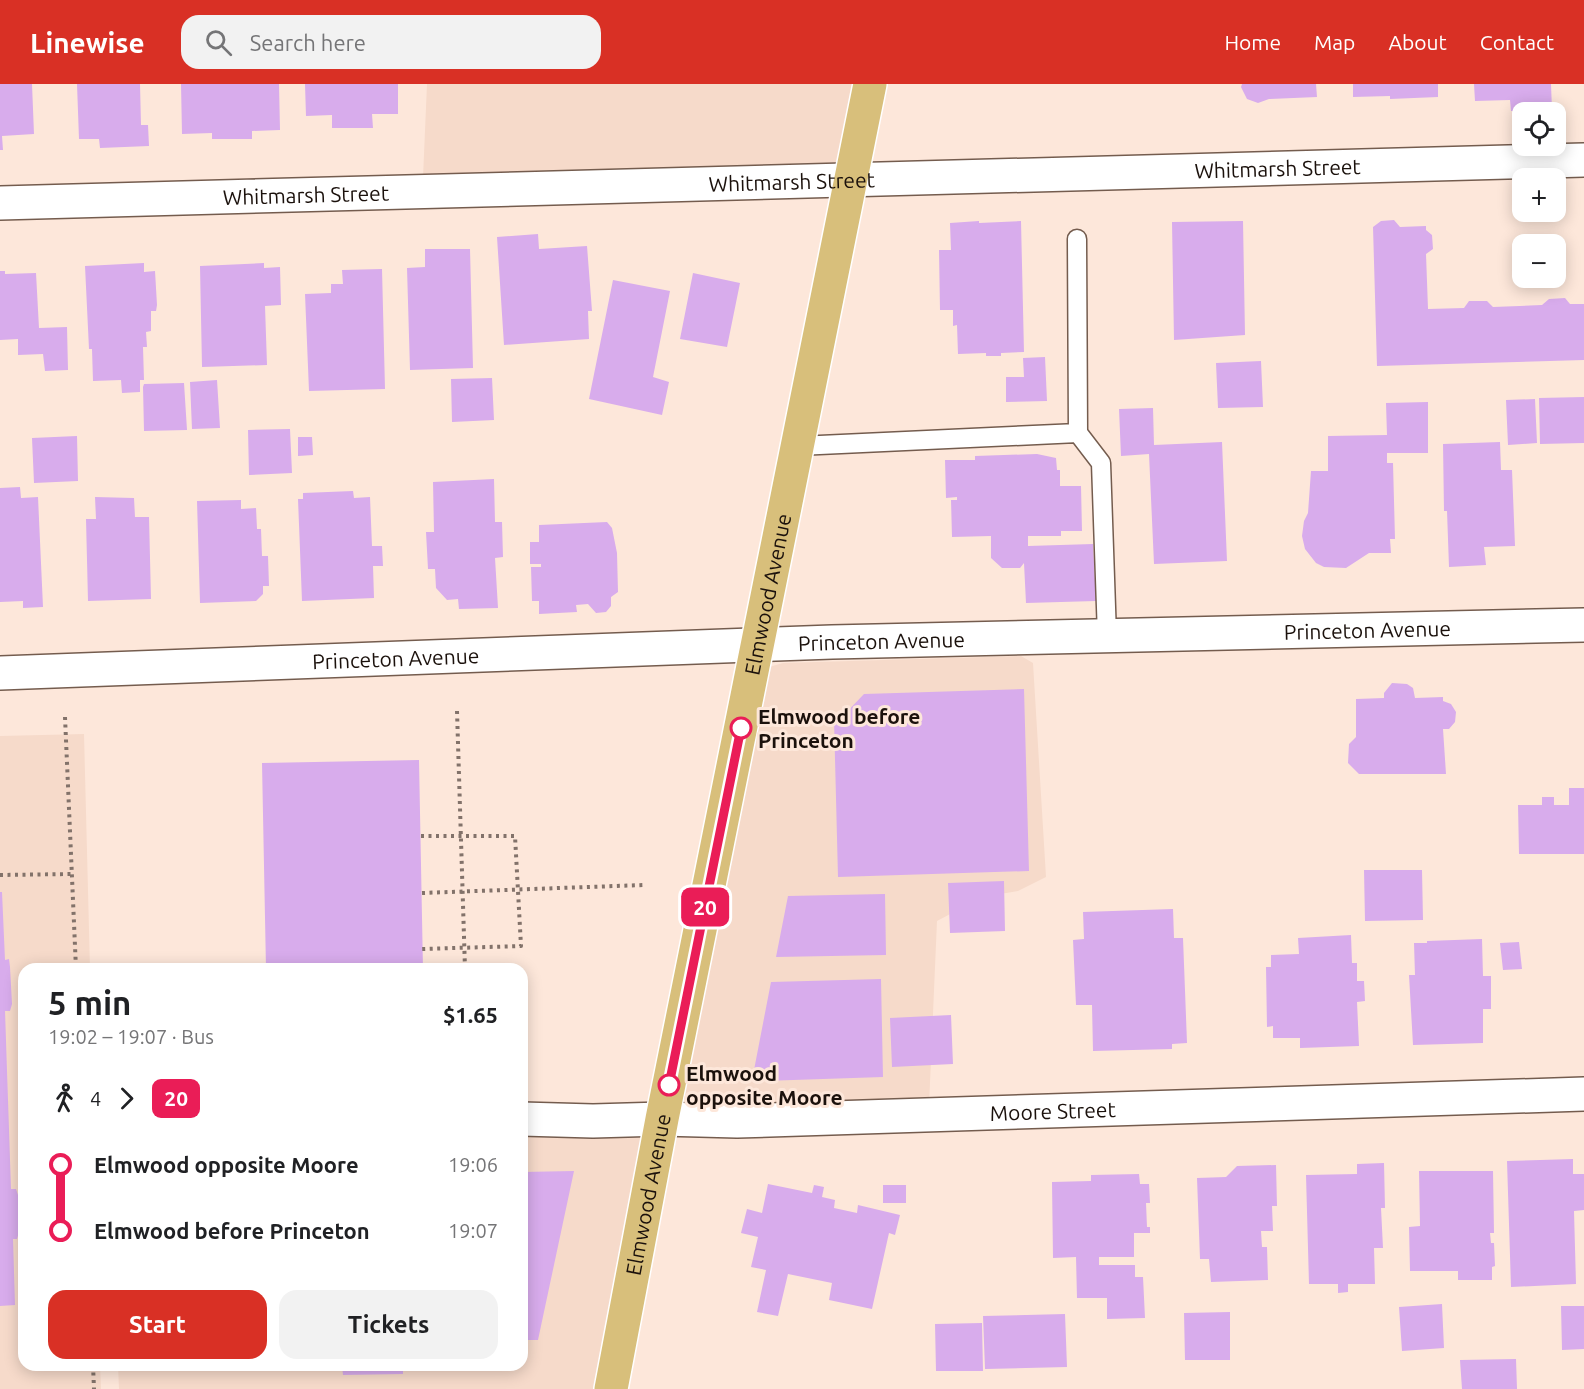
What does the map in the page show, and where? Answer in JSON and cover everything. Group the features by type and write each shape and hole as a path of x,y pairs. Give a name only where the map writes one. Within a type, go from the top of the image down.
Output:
{"main road":[{"name":"Elmwood Avenue","path":"611,1389 662,1119 870,84"}],"street":[{"name":"Whitmarsh Street","path":"0,203 1584,160"},
{"name":"Princeton Avenue","path":"0,673 758,645 1584,624"},
{"name":"Moore Street","path":"528,1119 737,1121 1584,1094"}],"lane":[{"path":"1077,239 1078,433 1101,463 1107,636"},
{"path":"798,446 1078,433"}],"path":[{"path":"456,711 465,963"},
{"path":"65,717 76,963"},
{"path":"421,836 514,836 521,946 422,949"},
{"path":"0,875 72,874"},
{"path":"422,893 643,885"},
{"path":"93,1371 94,1389"}],"shaded area":[{"path":"427,84 886,84 865,176 422,201"},
{"path":"1021,656 1033,663 1046,877 1018,891 966,900 954,912 937,921 928,1129 673,1138 620,1389 119,1389 118,1371 528,1371 528,1130 675,1133 769,667 783,663"},
{"path":"84,734 90,963 18,963 18,1371 100,1371 101,1389 0,1389 0,736"}],"building":[{"path":"0,84 32,84 34,134 2,136 3,150 0,150"},
{"path":"77,84 140,84 141,125 148,125 149,146 100,148 99,139 79,139"},
{"path":"181,84 279,84 280,130 252,131 252,139 212,139 212,133 182,134"},
{"path":"305,84 398,84 398,114 372,114 373,128 332,128 332,115 306,116"},
{"path":"1242,84 1316,84 1317,97 1269,99 1258,103 1247,99 1241,87"},
{"path":"1353,84 1438,84 1438,97 1390,99 1390,96 1353,97"},
{"path":"1474,84 1551,84 1552,102 1512,102 1512,111 1510,100 1475,101"},
{"path":"1394,220 1400,227 1426,226 1426,230 1432,235 1433,249 1426,254 1428,309 1464,308 1469,301 1487,301 1493,307 1542,305 1549,299 1565,298 1570,304 1584,304 1584,360 1377,366 1373,227 1381,221"},
{"path":"979,221 979,223 1021,221 1024,352 1001,353 1001,356 986,356 986,353 958,354 957,325 953,326 953,310 940,310 939,250 951,250 950,223"},
{"path":"1243,221 1245,335 1174,340 1172,222"},
{"path":"538,234 539,249 587,246 592,311 588,311 589,339 504,345 497,237"},
{"path":"425,249 470,249 473,368 410,370 407,268 425,267"},
{"path":"144,263 144,272 155,271 156,311 151,311 151,331 146,332 147,347 143,347 144,380 140,380 140,392 122,393 121,380 93,381 85,266"},
{"path":"264,263 264,268 280,267 281,305 265,306 267,365 202,367 200,266"},
{"path":"382,269 385,389 309,391 305,294 331,293 331,284 343,284 342,270"},
{"path":"0,271 5,271 5,274 36,273 39,328 67,327 68,370 45,371 43,354 18,355 18,339 0,340"},
{"path":"693,273 740,283 727,347 680,339"},
{"path":"613,280 670,291 653,377 669,382 662,415 589,399"},
{"path":"1045,357 1047,401 1006,402 1006,377 1024,377 1023,358"},
{"path":"1261,361 1263,407 1218,408 1216,363"},
{"path":"492,378 494,420 452,422 451,379"},
{"path":"217,380 220,428 192,429 190,382"},
{"path":"184,383 187,430 144,431 144,384"},
{"path":"1584,397 1584,443 1540,444 1539,398"},
{"path":"1535,399 1537,443 1508,445 1506,400"},
{"path":"1428,402 1428,453 1387,453 1387,463 1393,463 1395,539 1390,539 1391,553 1369,553 1346,568 1324,567 1316,563 1305,549 1302,536 1304,521 1308,513 1311,471 1328,471 1328,436 1387,435 1386,403"},
{"path":"1153,408 1154,445 1222,442 1227,561 1154,564 1149,454 1121,456 1119,409"},
{"path":"290,429 292,473 249,475 248,430"},
{"path":"77,436 78,481 34,483 32,438"},
{"path":"298,437 312,437 313,455 298,456"},
{"path":"1500,442 1501,470 1512,470 1515,546 1484,547 1486,565 1449,567 1447,511 1444,511 1443,444"},
{"path":"1037,454 1056,458 1057,470 1060,470 1060,486 1081,486 1082,531 1061,531 1061,536 1028,536 1028,546 1093,544 1096,601 1026,603 1024,563 1020,568 1002,568 991,558 991,536 952,537 951,500 957,500 957,497 946,498 945,460 975,460 975,456"},
{"path":"494,479 495,522 502,522 503,557 495,558 498,608 459,609 458,599 447,600 436,588 435,569 428,569 426,532 434,532 433,482"},
{"path":"20,487 21,498 38,497 43,607 23,608 23,601 0,602 0,488"},
{"path":"353,491 354,498 370,497 372,546 382,546 383,566 373,566 374,598 302,601 298,499 303,499 303,493"},
{"path":"95,497 134,498 135,517 149,517 151,599 88,601 86,519 96,519"},
{"path":"241,500 241,509 256,508 257,529 261,529 262,556 268,556 269,586 263,586 263,594 256,601 200,603 197,501"},
{"path":"607,522 612,528 617,553 618,592 611,597 611,606 606,612 596,613 588,604 576,605 577,612 539,614 539,601 532,601 531,567 541,567 541,564 530,564 530,542 539,542 539,525"},
{"path":"1392,683 1407,684 1413,688 1415,698 1443,697 1443,701 1451,704 1456,712 1455,722 1449,729 1443,729 1446,774 1359,774 1348,763 1349,744 1356,737 1356,699 1384,698 1384,693"},
{"path":"1024,689 1029,871 838,877 834,719 841,718 864,694"},
{"path":"419,760 423,963 266,963 262,763"},
{"path":"1569,788 1584,788 1584,854 1519,854 1518,805 1542,805 1542,797 1554,797 1554,805 1569,805"},
{"path":"1364,870 1422,870 1423,920 1365,921"},
{"path":"1004,881 1005,931 950,933 948,883"},
{"path":"0,892 2,892 5,960 9,959 12,1004 10,1011 5,1011 11,1189 16,1189 18,1195 18,1236 17,1239 13,1239 15,1305 0,1306"},
{"path":"885,894 886,955 776,957 788,896"},
{"path":"1173,909 1174,938 1183,938 1187,1043 1172,1044 1172,1049 1093,1051 1092,1005 1076,1005 1073,940 1084,939 1083,912"},
{"path":"1351,935 1352,963 1357,963 1357,981 1364,981 1365,1001 1357,1002 1359,1046 1300,1048 1300,1038 1273,1038 1273,1026 1267,1027 1266,967 1271,967 1271,955 1299,954 1298,938"},
{"path":"1482,939 1483,976 1491,976 1491,1009 1483,1009 1483,1043 1413,1045 1409,975 1415,975 1414,943"},
{"path":"1519,942 1522,969 1503,970 1500,943"},
{"path":"881,979 883,1077 763,1081 754,1070 771,982"},
{"path":"951,1015 953,1064 892,1067 890,1018"},
{"path":"1573,1159 1573,1174 1584,1174 1584,1210 1574,1211 1576,1284 1511,1287 1507,1161"},
{"path":"1384,1163 1385,1208 1381,1208 1383,1248 1374,1248 1375,1284 1348,1284 1348,1292 1338,1293 1338,1284 1309,1284 1306,1175 1357,1174 1357,1164"},
{"path":"1276,1165 1277,1206 1272,1206 1273,1231 1261,1231 1262,1247 1267,1247 1268,1280 1211,1282 1209,1259 1200,1259 1197,1178 1226,1177 1237,1166"},
{"path":"574,1171 538,1340 528,1340 528,1172"},
{"path":"1419,1171 1493,1171 1494,1233 1490,1233 1491,1243 1494,1243 1495,1266 1492,1267 1492,1280 1458,1280 1458,1271 1410,1271 1409,1227 1420,1226"},
{"path":"1139,1174 1140,1184 1149,1184 1150,1203 1146,1203 1147,1227 1150,1227 1150,1233 1134,1233 1134,1257 1099,1257 1099,1265 1135,1265 1135,1277 1143,1277 1145,1318 1107,1319 1107,1298 1077,1298 1076,1257 1053,1258 1052,1182 1091,1181 1091,1175"},
{"path":"768,1184 812,1193 814,1185 824,1187 822,1197 835,1200 834,1208 857,1213 858,1205 900,1215 895,1235 889,1233 872,1309 829,1300 832,1283 788,1274 778,1316 757,1312 766,1270 751,1267 758,1237 741,1233 747,1209 762,1213"},
{"path":"883,1185 906,1185 906,1203 883,1203"},
{"path":"1442,1304 1444,1348 1402,1351 1399,1307"},
{"path":"1561,1306 1584,1306 1584,1349 1562,1350"},
{"path":"1230,1312 1230,1360 1185,1360 1184,1313"},
{"path":"1065,1314 1067,1367 985,1369 983,1316"},
{"path":"982,1323 983,1371 936,1371 935,1324"},
{"path":"1516,1359 1517,1389 1462,1389 1460,1360"},
{"path":"343,1371 403,1371 403,1374 343,1375"}],"bus line":[{"name":"20","path":"669,1085 741,728"}],"place":[{"name":"Elmwood before Princeton","path":"741,728"},
{"name":"Elmwood opposite Moore","path":"669,1085"}]}
